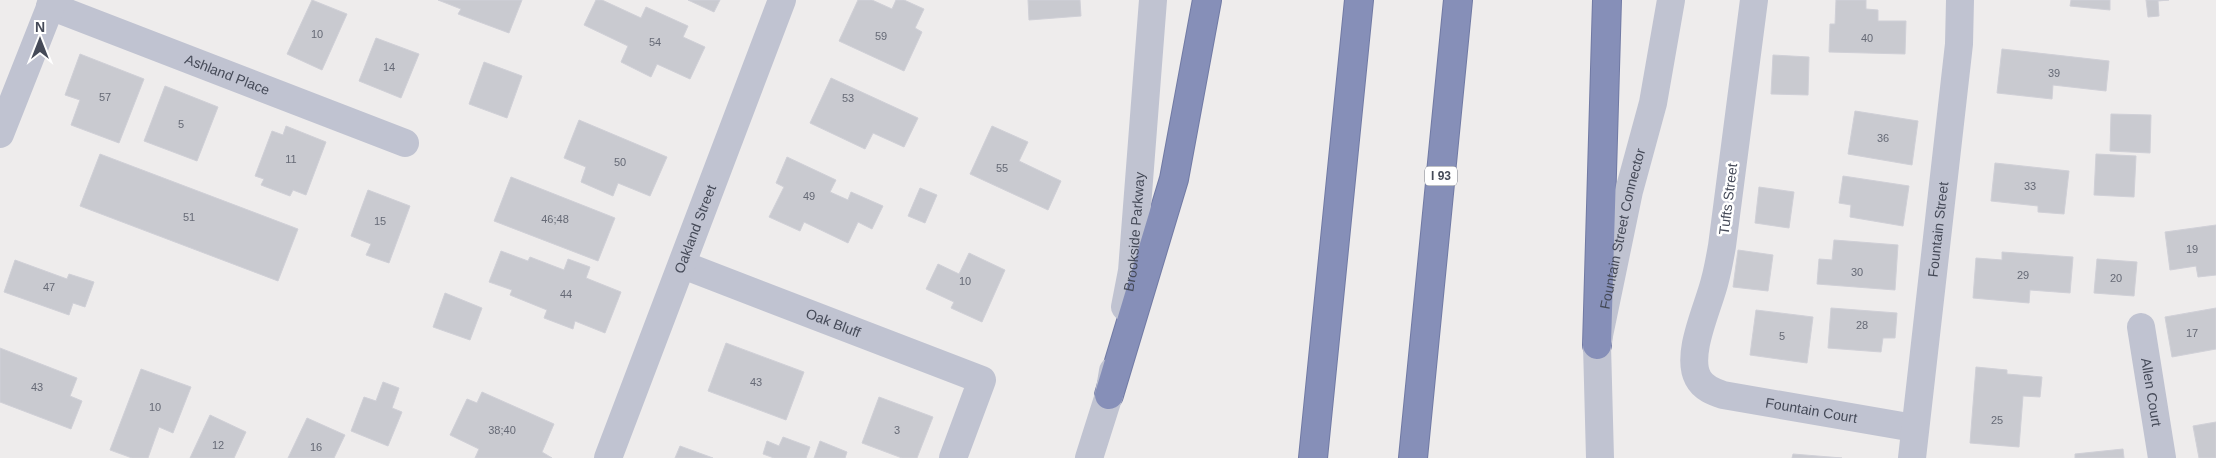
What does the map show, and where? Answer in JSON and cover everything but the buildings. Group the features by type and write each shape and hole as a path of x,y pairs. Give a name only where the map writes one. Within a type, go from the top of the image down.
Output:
{"highway":[{"path":"1109,395 1174,179 1207,0"},
{"path":"1313,458 1359,0"},
{"name":"I 93","path":"1413,458 1458,0"},
{"path":"1597,345 1607,0"}],"street":[{"name":"Oakland Street","path":"608,458 683,265 782,0"},
{"name":"Brookside Parkway","path":"1090,458 1109,395 1132,271 1153,0"},
{"name":"Fountain Street Connector","path":"1600,458 1597,345 1629,191 1653,103 1671,0"},
{"name":"Tufts Street","path":"1710,389 1697,378 1694,359 1696,344 1715,280 1722,246 1754,0"},
{"name":"Fountain Street","path":"1912,458 1958,44 1960,0"},
{"path":"0,134 52,3"},
{"name":"Ashland Place","path":"52,3 405,143"},
{"name":"Oak Bluff","path":"683,265 981,381 953,458"},
{"name":"Allen Court","path":"2141,327 2162,458"},
{"name":"Fountain Court","path":"1710,389 1735,397 1914,428"}]}
